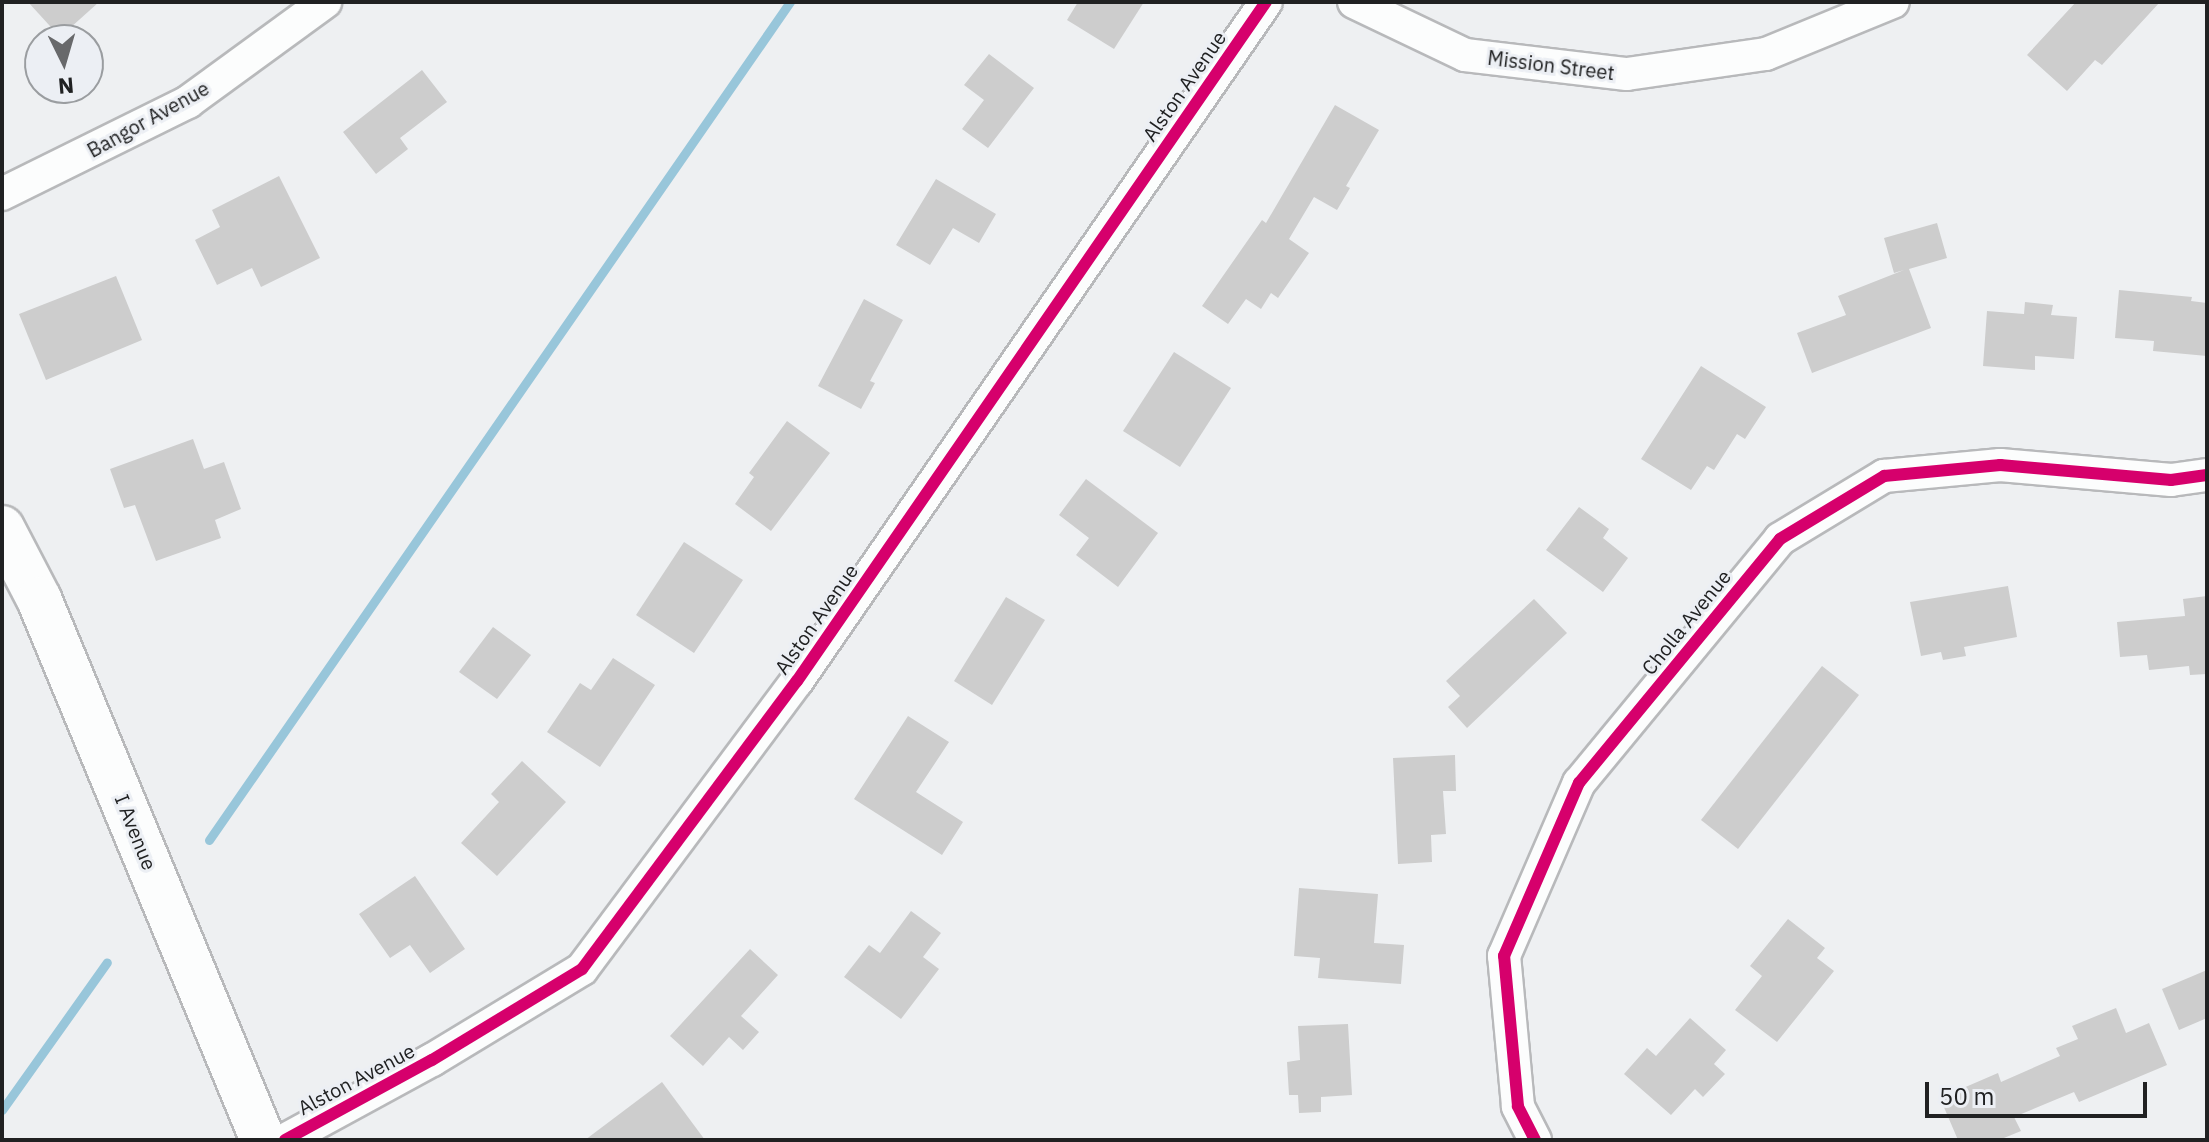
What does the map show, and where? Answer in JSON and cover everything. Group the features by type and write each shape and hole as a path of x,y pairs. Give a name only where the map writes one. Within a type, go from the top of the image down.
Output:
{"main road":[{"name":"I Avenue","path":"2,528 39,599 263,1140"}],"street":[{"name":"Bangor Avenue","path":"2,194 188,102 325,2"},
{"name":"Alston Avenue","path":"285,1140 432,1060 582,969 797,681 1266,2"},
{"name":"Mission Street","path":"1354,2 1465,55 1627,74 1766,54 1893,2"},
{"name":"Cholla Avenue","path":"1535,1140 1518,1106 1504,956 1579,783 1780,539 1884,476 2000,465 2171,480 2207,475"}],"building":[{"path":"28,2 99,2 74,24 48,24"},
{"path":"1078,2 1144,2 1114,49 1067,20"},
{"path":"2076,2 2160,2 2102,65 2095,60 2067,91 2027,55"},
{"path":"989,54 1034,88 988,148 962,129 984,100 964,85"},
{"path":"422,70 447,102 400,138 408,149 376,174 343,132"},
{"path":"1335,105 1379,130 1346,186 1350,188 1337,210 1314,197 1289,239 1309,253 1278,298 1271,293 1261,309 1246,299 1228,324 1202,306 1262,220 1266,223"},
{"path":"279,176 320,258 261,287 252,268 217,285 195,240 220,227 212,210"},
{"path":"936,179 996,214 979,243 953,228 930,265 896,245"},
{"path":"1937,223 1947,258 1909,269 1931,328 1812,373 1797,333 1846,315 1838,296 1904,270 1894,273 1884,238"},
{"path":"116,276 142,340 46,380 19,314"},
{"path":"2119,290 2192,297 2191,301 2207,303 2207,356 2153,351 2154,341 2115,338"},
{"path":"864,299 903,320 870,381 875,383 861,409 818,386"},
{"path":"2025,302 2053,305 2051,315 2077,317 2074,359 2035,356 2035,370 1983,366 1987,311 2024,314"},
{"path":"1174,352 1231,388 1180,467 1123,431"},
{"path":"1701,366 1766,407 1745,439 1737,434 1714,470 1707,466 1691,490 1641,459"},
{"path":"787,421 830,453 771,531 735,504 754,477 749,473"},
{"path":"193,439 204,469 224,462 241,509 215,520 221,538 156,561 135,505 124,508 110,469"},
{"path":"1086,479 1158,533 1118,587 1076,555 1089,538 1059,515"},
{"path":"1579,507 1609,529 1603,538 1628,558 1603,592 1546,550"},
{"path":"684,542 743,580 694,653 636,615"},
{"path":"2008,586 2017,637 1964,647 1966,656 1943,660 1941,652 1921,656 1910,602"},
{"path":"2207,596 2207,674 2190,675 2189,666 2149,670 2147,655 2120,657 2117,622 2185,616 2183,599"},
{"path":"1006,597 1045,620 992,705 954,681"},
{"path":"1534,599 1567,633 1467,728 1448,707 1460,696 1446,681"},
{"path":"493,627 531,655 497,699 459,672"},
{"path":"613,658 655,685 600,767 547,732 580,683 591,690"},
{"path":"1822,666 1859,695 1738,849 1701,820"},
{"path":"908,716 949,742 916,792 963,822 942,855 854,799"},
{"path":"1455,755 1456,791 1443,791 1446,834 1431,835 1432,862 1398,864 1393,758"},
{"path":"522,761 566,802 497,876 461,843 499,802 491,794"},
{"path":"415,876 465,949 430,973 410,945 390,958 359,914"},
{"path":"1299,888 1378,894 1374,943 1404,945 1401,984 1318,978 1320,958 1294,956"},
{"path":"911,911 941,933 923,957 939,969 901,1019 844,977 869,945 880,953"},
{"path":"1788,919 1825,948 1817,958 1834,971 1777,1042 1735,1010 1762,976 1750,966"},
{"path":"750,949 778,975 741,1016 759,1032 743,1050 729,1037 703,1066 670,1036"},
{"path":"2207,970 2207,1018 2179,1030 2162,989"},
{"path":"2116,1008 2126,1033 2149,1023 2167,1065 2079,1102 2074,1092 2014,1117 2021,1131 1999,1140 1958,1140 1940,1098 1998,1073 2001,1082 2060,1056 2056,1048 2078,1039 2072,1026"},
{"path":"1690,1018 1726,1050 1714,1064 1725,1074 1703,1097 1695,1089 1671,1115 1624,1074 1647,1048 1656,1056"},
{"path":"1348,1024 1352,1095 1321,1097 1321,1112 1299,1113 1298,1095 1289,1095 1287,1062 1300,1060 1298,1026"},
{"path":"662,1082 705,1140 585,1140"}],"waterway":[{"path":"209,840 790,2"},
{"path":"2,1110 107,962"}],"cycle path":[{"path":"285,1140 432,1060 582,969 797,681 1266,2"},
{"path":"1535,1140 1518,1106 1504,956 1579,783 1780,539 1884,476 2000,465 2171,480 2207,475"}]}
